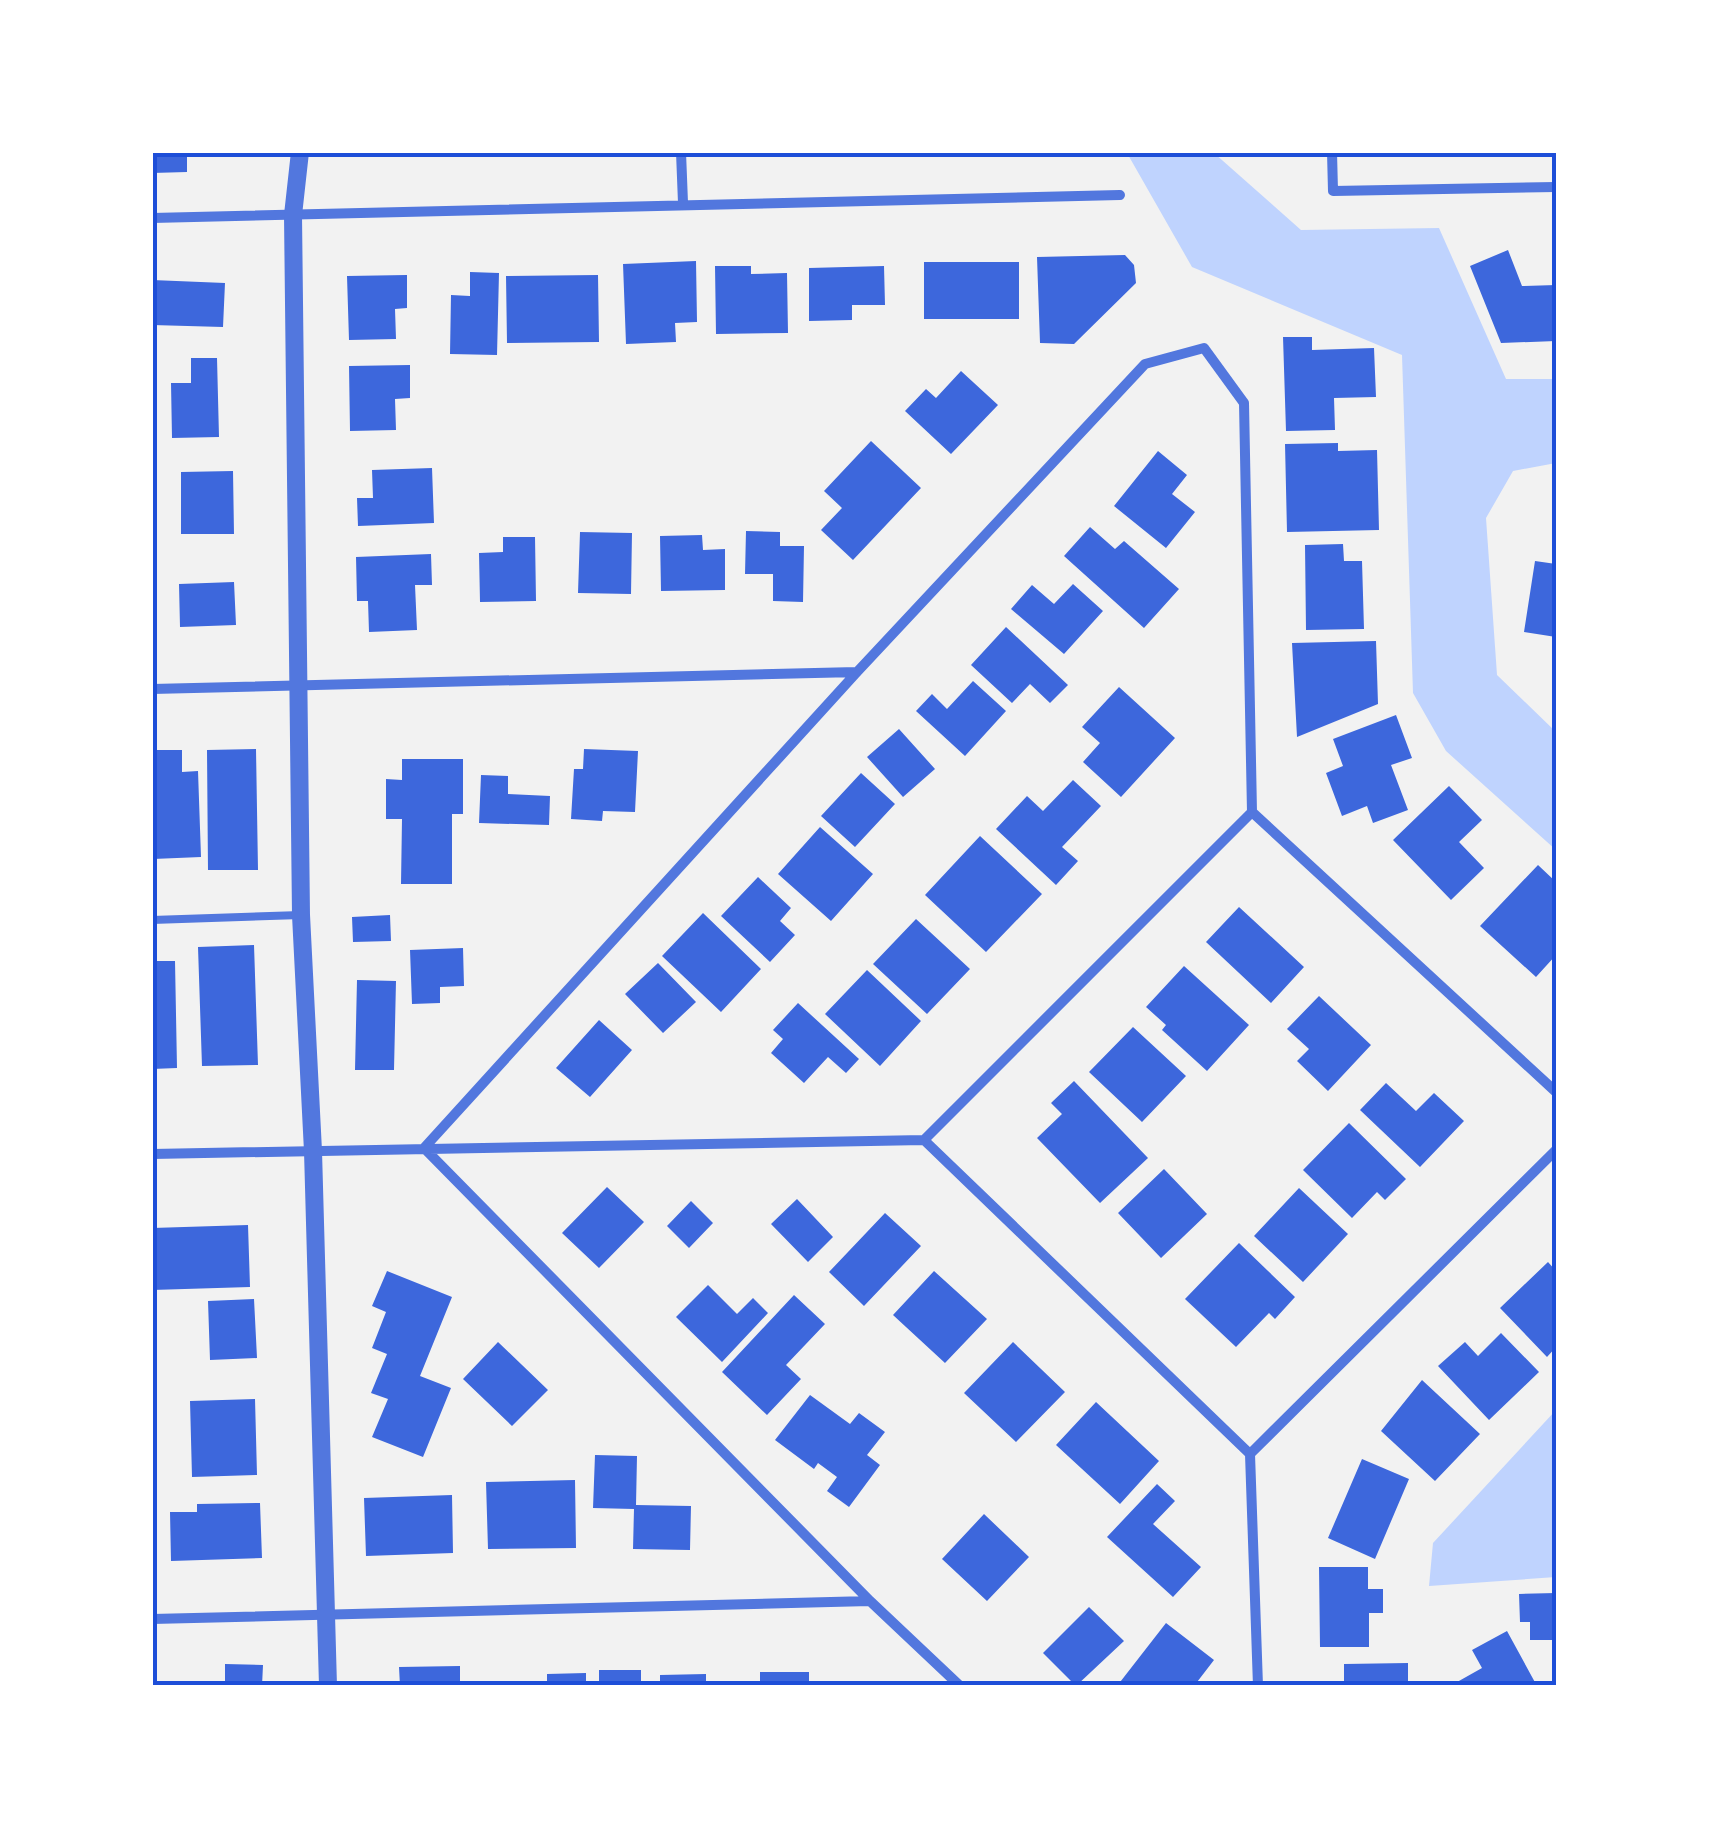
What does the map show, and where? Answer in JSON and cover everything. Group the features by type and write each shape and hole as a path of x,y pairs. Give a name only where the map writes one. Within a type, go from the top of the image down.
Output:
{"street":[{"path":"300,152 293,215 301,916 313,1151 328,1686"},
{"path":"682,152 683,204"},
{"path":"1332,152 1334,191 1556,187"},
{"path":"152,218 1120,195"},
{"path":"152,1154 924,1140 1252,812 1244,404 1204,348 1145,364 857,672 424,1148"},
{"path":"152,688 857,672"},
{"path":"1252,812 1556,1092"},
{"path":"924,1140 1250,1454 1258,1686"},
{"path":"424,1148 870,1601 960,1686"},
{"path":"1250,1454 1556,1150"},
{"path":"152,1619 870,1601"}],"lane":[{"path":"152,920 301,916"}],"water":[{"path":"1127,153 1214,153 1301,230 1439,228 1506,379 1556,379 1556,463 1513,471 1486,518 1497,675 1556,732 1556,850 1446,751 1413,693 1402,355 1192,267"},
{"path":"1556,1410 1556,1577 1429,1586 1433,1543"}],"building":[{"path":"152,152 187,152 187,172 152,173"},
{"path":"1508,250 1522,286 1556,285 1556,341 1501,343 1470,266"},
{"path":"1125,255 1134,265 1136,283 1074,344 1040,343 1037,257"},
{"path":"696,261 697,322 675,323 676,342 626,344 623,264"},
{"path":"924,262 1019,262 1019,319 924,319"},
{"path":"715,266 751,266 751,274 787,273 788,333 716,334"},
{"path":"884,266 885,305 852,305 852,320 809,321 809,268"},
{"path":"470,272 499,273 497,355 450,354 451,295 470,296"},
{"path":"407,275 407,308 395,309 396,339 349,340 347,276"},
{"path":"598,275 599,342 507,343 506,276"},
{"path":"152,280 225,283 223,327 152,325"},
{"path":"1283,337 1312,337 1312,350 1374,348 1376,397 1334,398 1335,430 1286,431"},
{"path":"191,358 217,358 219,437 172,438 171,383 191,383"},
{"path":"410,365 410,398 395,399 396,430 350,431 349,366"},
{"path":"961,371 998,405 951,454 905,411 926,389 936,398"},
{"path":"871,441 921,488 853,560 821,530 842,508 824,491"},
{"path":"1338,443 1338,451 1377,450 1379,530 1287,532 1285,444"},
{"path":"1158,451 1187,475 1172,494 1195,512 1166,548 1114,506"},
{"path":"432,468 434,523 358,526 357,498 373,498 372,470"},
{"path":"233,471 234,534 181,534 181,472"},
{"path":"1090,527 1115,549 1124,541 1179,589 1144,628 1064,556"},
{"path":"746,531 780,532 780,546 804,546 803,602 773,601 773,574 745,574"},
{"path":"580,532 632,533 631,594 578,593"},
{"path":"702,535 703,550 725,549 725,590 661,591 660,536"},
{"path":"503,537 535,537 536,601 480,602 479,553 503,552"},
{"path":"1343,544 1344,561 1362,561 1364,629 1306,630 1305,545"},
{"path":"431,554 432,585 415,585 417,630 369,632 368,601 357,601 356,557"},
{"path":"1535,561 1556,564 1556,637 1524,632"},
{"path":"234,582 236,625 180,627 179,584"},
{"path":"1073,584 1103,611 1064,654 1011,609 1032,585 1054,604"},
{"path":"1006,627 1068,685 1050,703 1030,684 1012,703 971,665"},
{"path":"1376,641 1378,704 1297,737 1292,643"},
{"path":"973,681 1006,711 965,756 916,711 932,694 947,709"},
{"path":"1119,687 1175,738 1121,797 1083,762 1100,743 1082,727"},
{"path":"1396,715 1412,758 1391,765 1408,810 1373,823 1367,806 1342,816 1326,773 1343,766 1333,739"},
{"path":"899,729 935,769 903,797 867,757"},
{"path":"256,749 258,870 208,870 207,750"},
{"path":"584,749 638,751 635,812 603,811 602,821 571,819 574,769 583,769"},
{"path":"152,750 182,750 182,772 198,771 201,857 153,859"},
{"path":"402,759 463,759 463,814 452,814 452,884 401,884 402,819 386,819 386,779 402,780"},
{"path":"861,773 895,804 855,847 821,816"},
{"path":"481,775 508,776 508,794 550,796 549,825 479,823"},
{"path":"1073,780 1101,806 1062,847 1078,861 1056,885 996,829 1027,796 1043,811"},
{"path":"1449,786 1482,820 1459,842 1484,868 1451,900 1393,840"},
{"path":"820,827 873,874 831,921 778,874"},
{"path":"980,836 1042,894 986,952 925,895"},
{"path":"1538,865 1556,882 1556,955 1536,977 1480,926"},
{"path":"758,877 791,908 780,921 795,935 770,962 721,916"},
{"path":"1239,907 1304,967 1271,1003 1206,942"},
{"path":"703,913 761,969 721,1012 662,956"},
{"path":"390,915 391,941 353,942 352,917"},
{"path":"916,919 970,969 927,1014 873,964"},
{"path":"254,945 258,1065 202,1066 198,947"},
{"path":"463,948 464,986 440,987 440,1003 412,1004 410,950"},
{"path":"152,961 175,961 177,1068 152,1069"},
{"path":"658,963 696,1002 663,1033 625,994"},
{"path":"1184,966 1249,1025 1207,1071 1162,1030 1166,1025 1146,1007"},
{"path":"867,970 921,1021 880,1066 825,1014"},
{"path":"357,980 396,981 394,1070 355,1070"},
{"path":"1319,996 1371,1045 1328,1091 1297,1061 1309,1049 1287,1029"},
{"path":"798,1003 859,1059 846,1073 828,1057 804,1083 771,1053 783,1039 773,1030"},
{"path":"599,1020 632,1050 590,1097 556,1068"},
{"path":"1133,1027 1186,1076 1142,1122 1089,1072"},
{"path":"1074,1081 1148,1158 1100,1203 1037,1138 1062,1114 1051,1103"},
{"path":"1386,1083 1416,1111 1434,1093 1464,1121 1420,1167 1360,1110"},
{"path":"1349,1123 1406,1179 1385,1200 1377,1192 1352,1218 1303,1170"},
{"path":"1164,1169 1207,1214 1161,1258 1118,1213"},
{"path":"607,1187 644,1222 599,1268 562,1233"},
{"path":"1299,1188 1348,1234 1303,1282 1254,1236"},
{"path":"797,1199 833,1237 808,1262 771,1224"},
{"path":"691,1201 713,1223 689,1248 667,1226"},
{"path":"885,1213 921,1246 864,1306 829,1272"},
{"path":"248,1225 250,1287 152,1290 152,1228"},
{"path":"1239,1243 1295,1297 1275,1319 1269,1313 1236,1347 1185,1299"},
{"path":"1548,1262 1556,1271 1556,1347 1547,1357 1500,1308"},
{"path":"387,1271 452,1297 420,1376 451,1388 423,1457 372,1437 388,1399 371,1393 387,1354 372,1348 386,1312 372,1306"},
{"path":"934,1271 987,1319 945,1363 893,1315"},
{"path":"708,1285 737,1314 753,1298 768,1313 722,1362 676,1317"},
{"path":"794,1295 825,1324 786,1365 801,1379 767,1415 722,1372"},
{"path":"254,1299 257,1358 210,1360 208,1301"},
{"path":"1501,1333 1539,1372 1489,1420 1438,1366 1465,1342 1478,1356"},
{"path":"498,1342 548,1390 512,1426 463,1379"},
{"path":"1013,1342 1065,1392 1016,1442 964,1393"},
{"path":"1422,1380 1480,1434 1435,1481 1381,1431"},
{"path":"810,1395 850,1424 859,1413 885,1432 867,1455 880,1465 849,1507 827,1491 837,1477 818,1463 814,1469 775,1440"},
{"path":"255,1399 257,1475 192,1477 190,1401"},
{"path":"1096,1402 1159,1461 1120,1504 1056,1445"},
{"path":"595,1455 637,1456 636,1505 691,1506 690,1550 633,1549 634,1509 593,1508"},
{"path":"1362,1459 1409,1479 1375,1559 1328,1538"},
{"path":"575,1480 576,1548 488,1549 486,1482"},
{"path":"1157,1484 1175,1501 1153,1524 1201,1567 1173,1597 1107,1537"},
{"path":"452,1495 453,1553 366,1556 364,1498"},
{"path":"260,1503 262,1558 171,1561 170,1512 197,1512 197,1504"},
{"path":"984,1514 1029,1557 987,1601 942,1559"},
{"path":"1319,1567 1368,1567 1368,1589 1383,1589 1383,1613 1369,1613 1369,1647 1320,1647"},
{"path":"1556,1593 1556,1640 1530,1640 1530,1622 1520,1622 1519,1594"},
{"path":"1089,1607 1124,1641 1076,1686 1043,1653"},
{"path":"1166,1623 1214,1660 1194,1686 1117,1686"},
{"path":"1507,1631 1537,1686 1450,1686 1482,1668 1472,1650"},
{"path":"1408,1663 1408,1686 1344,1686 1344,1664"},
{"path":"225,1664 263,1665 262,1686 225,1686"},
{"path":"460,1666 460,1686 400,1686 399,1667"},
{"path":"599,1670 641,1670 641,1686 599,1686"},
{"path":"760,1672 809,1672 809,1686 760,1686"},
{"path":"586,1673 586,1686 547,1686 547,1674"},
{"path":"706,1674 706,1686 660,1686 660,1675"}]}
